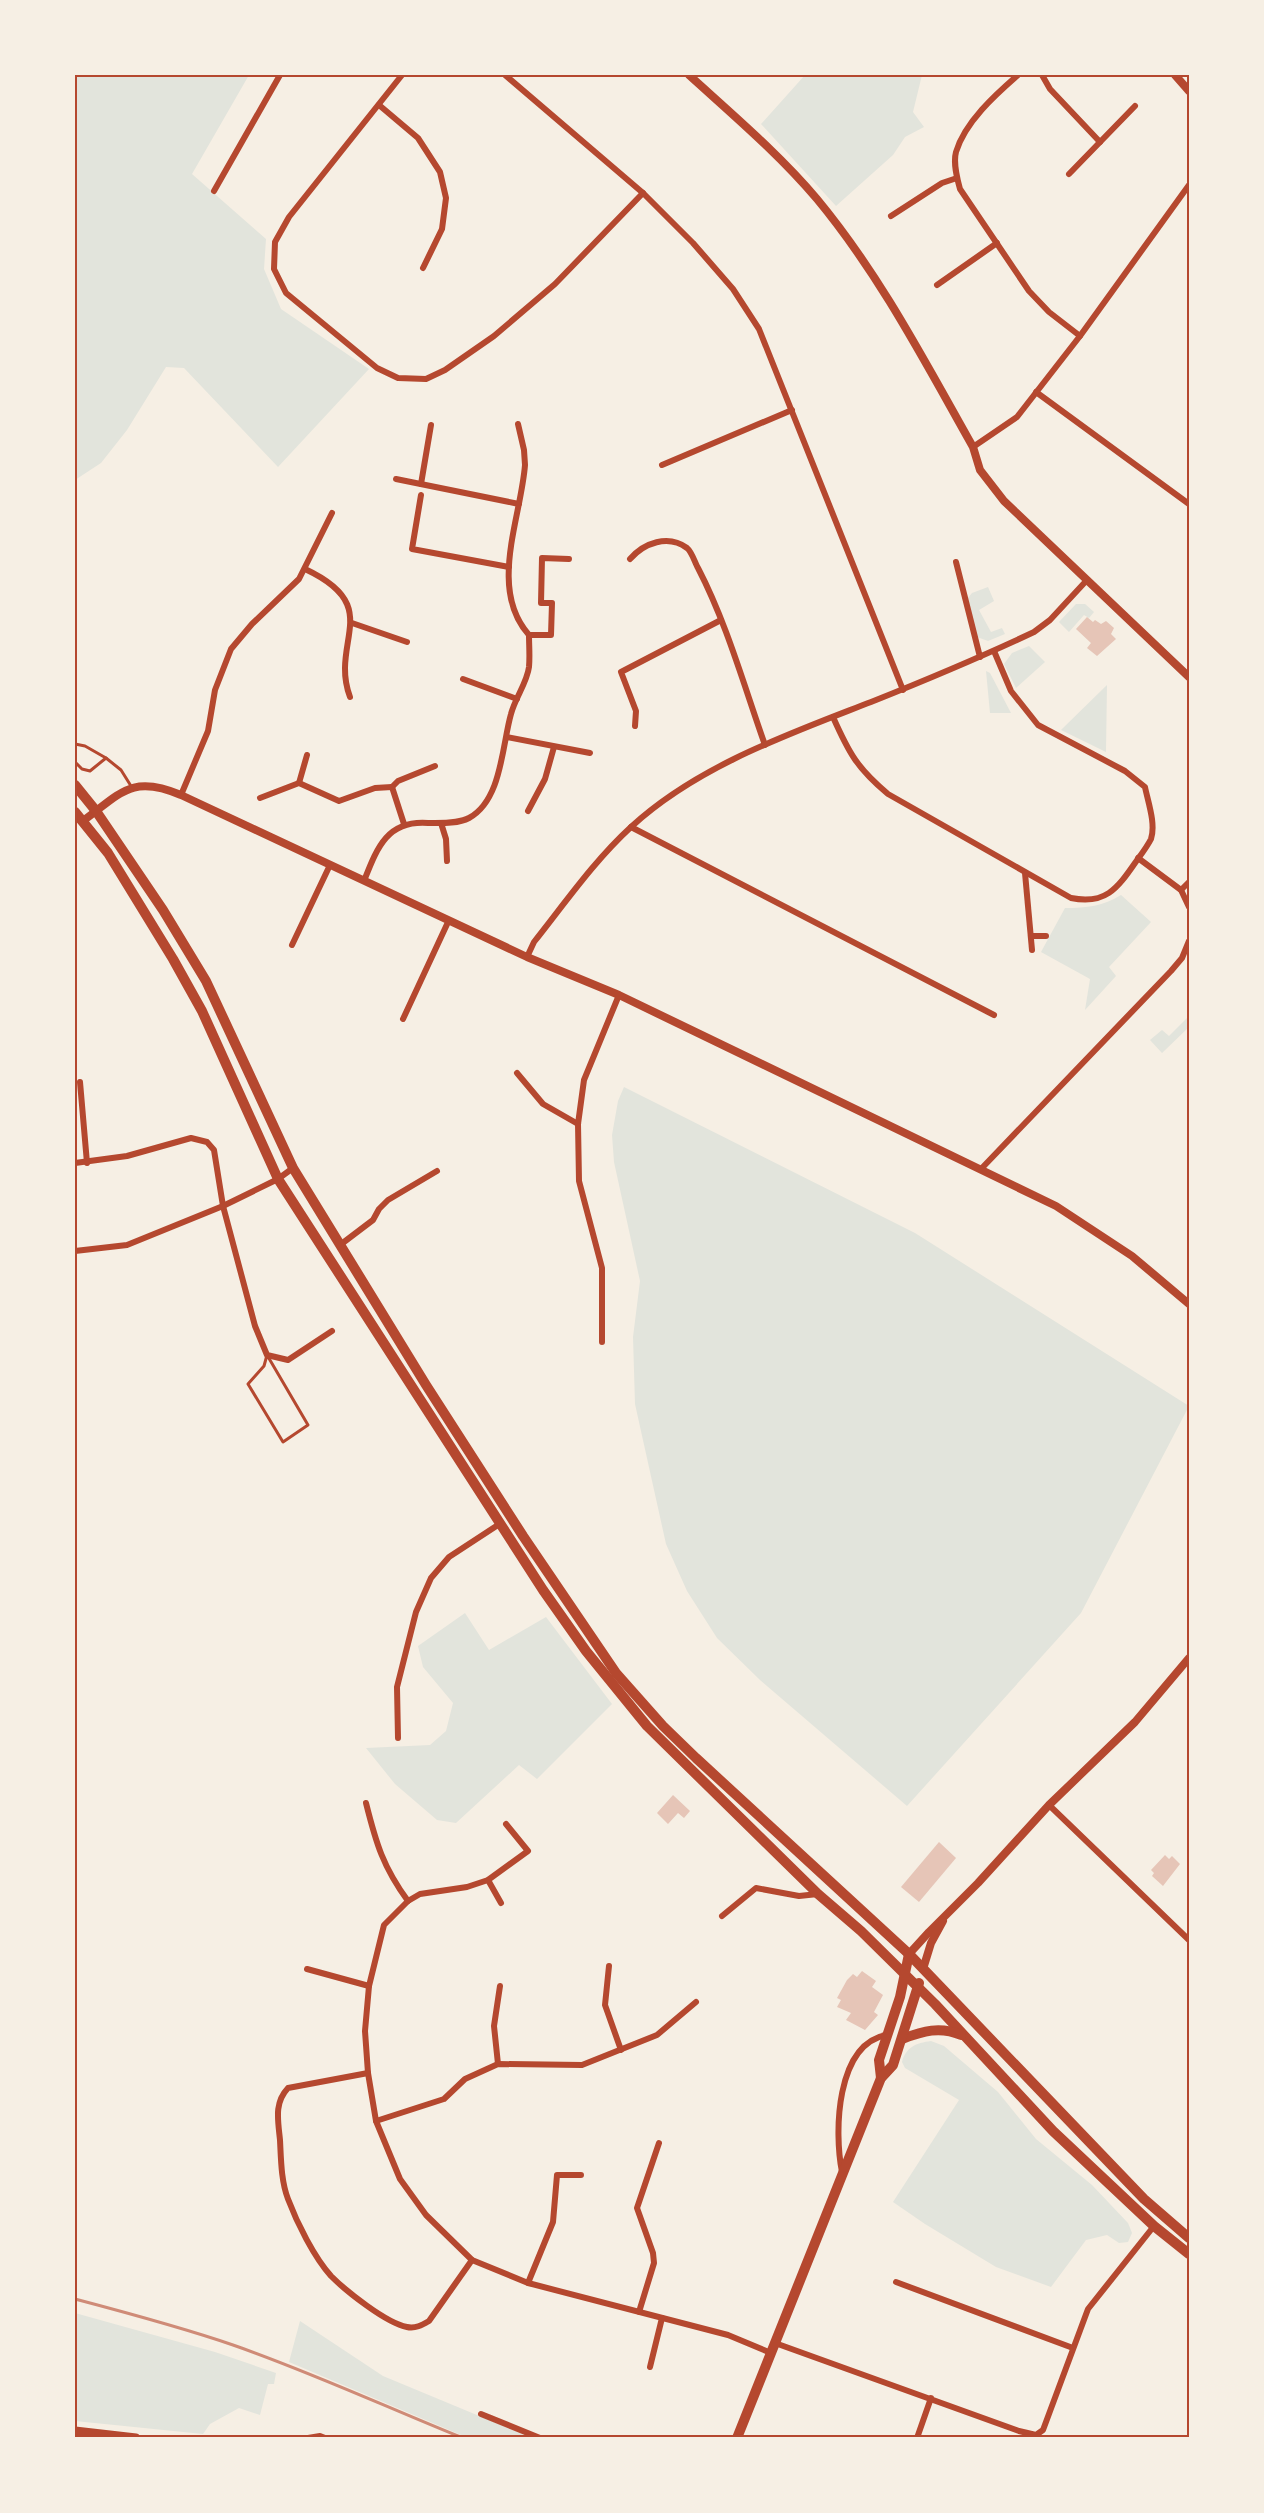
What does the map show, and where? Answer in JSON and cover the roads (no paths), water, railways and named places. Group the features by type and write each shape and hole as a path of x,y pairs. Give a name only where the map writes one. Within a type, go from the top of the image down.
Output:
{"main road":[{"path":"75,785 96,811 163,910 206,981 293,1168 517,1526 616,1673 679,1742 909,1954 1136,2191 1189,2238"},
{"path":"75,812 108,853 202,1011 278,1179 586,1651 625,1700 674,1753 818,1894 861,1931 905,1974 969,2039 1053,2131 1154,2226 1189,2254"},
{"path":"881,2078 879,2060 900,1996 909,1954"},
{"path":"737,2438 881,2078 893,2065 923,1968"},
{"path":"902,2039 936,2029 951,2031 969,2039"},
{"path":"75,2432 136,2438"}],"street":[{"path":"214,191 280,75"},
{"path":"402,75 278,232 275,242 274,269 286,293 377,368 398,378 426,378 445,370 494,336 555,284 643,193"},
{"path":"505,75 643,193 693,243 733,289 759,329 903,690"},
{"path":"689,75 757,136 817,199 876,278 973,447 980,470 1004,501 1189,677"},
{"path":"1018,75 996,95 965,133 955,154 957,178 960,189 1029,291 1048,312 1080,336"},
{"path":"1042,75 1050,89 1100,141"},
{"path":"1174,75 1189,91"},
{"path":"379,105 418,138 440,172 446,198 442,229 423,268"},
{"path":"1069,174 1135,106"},
{"path":"891,216 942,183 957,178"},
{"path":"973,447 1017,417 1080,336 1189,185"},
{"path":"937,285 996,243"},
{"path":"1036,392 1189,504"},
{"path":"662,465 792,410"},
{"path":"364,881 379,846 390,833 404,824 441,823 468,818 482,806 497,779 510,714 529,669 529,635 521,625 512,604 509,585 509,567 525,465 518,424"},
{"path":"421,484 431,425"},
{"path":"396,479 519,504"},
{"path":"421,495 411,549 509,567"},
{"path":"181,795 208,731 214,690 231,649 252,624 299,579 332,513"},
{"path":"630,559 639,548 658,541 672,542 688,549 708,587 721,620 765,746"},
{"path":"529,635 551,635 552,603 541,603 542,558 569,559"},
{"path":"956,562 980,657"},
{"path":"305,569 328,580 343,596 352,623 346,669 346,687 350,697"},
{"path":"527,957 534,942 599,862 631,827 695,782 765,746 903,690 1034,632 1050,620 1087,580"},
{"path":"635,726 636,711 621,672 721,620"},
{"path":"352,623 406,642"},
{"path":"833,717 849,753 865,775 888,794 1071,898 1084,901 1102,898 1116,889 1151,838 1152,820 1145,787 1125,771 1036,723 1011,691 994,651"},
{"path":"463,679 517,699"},
{"path":"507,737 590,753"},
{"path":"528,812 545,779 554,747"},
{"path":"299,783 307,755"},
{"path":"260,798 299,783 339,801 375,788 392,787 398,781 435,766"},
{"path":"83,821 131,786 157,786 181,795 527,957 619,996 1056,1206 1132,1256 1189,1304"},
{"path":"392,787 404,824"},
{"path":"441,823 446,839 447,861"},
{"path":"631,827 994,1015"},
{"path":"1138,858 1181,890 1189,907"},
{"path":"292,945 330,865"},
{"path":"1025,873 1032,950"},
{"path":"1181,890 1189,882"},
{"path":"403,1019 449,920"},
{"path":"1031,936 1046,936"},
{"path":"981,1169 1171,971 1182,958 1189,941"},
{"path":"602,1342 602,1268 579,1181 578,1124 584,1080 619,996"},
{"path":"517,1073 543,1104 578,1124"},
{"path":"80,1082 87,1163"},
{"path":"75,1163 127,1156 191,1138 202,1140 214,1150 223,1206 255,1326 267,1355 288,1360 332,1331"},
{"path":"75,1251 127,1245 223,1206 278,1179 293,1168"},
{"path":"340,1245 373,1220 388,1200 437,1171"},
{"path":"398,1738 398,1687 416,1612 431,1578 449,1557 501,1523"},
{"path":"909,1954 1049,1805 1135,1722 1189,1658"},
{"path":"366,1803 381,1855 390,1876 408,1901"},
{"path":"1049,1805 1189,1940"},
{"path":"506,1824 528,1851 488,1880 467,1887 420,1894 408,1901 384,1925 369,1986 364,2031 376,2121 400,2180 426,2215 472,2260 528,2283 773,2348 931,2398 1036,2435 1043,2430 1088,2309 1154,2226"},
{"path":"488,1880 501,1903"},
{"path":"722,1916 756,1888 799,1896 818,1894"},
{"path":"923,1968 946,1915"},
{"path":"609,1966 605,2005 621,2050"},
{"path":"307,1969 369,1986"},
{"path":"498,2064 494,2026 500,1986"},
{"path":"376,2121 444,2099 465,2079 498,2064 582,2066 657,2035 696,2002"},
{"path":"842,2175 837,2149 846,2074 865,2043 875,2037 886,2035"},
{"path":"368,2073 288,2088 281,2095 277,2107 282,2169 287,2197 304,2234 331,2275 384,2319 408,2328 421,2326 429,2321 472,2260"},
{"path":"639,2312 654,2263 653,2253 637,2208 659,2144"},
{"path":"528,2283 553,2222 557,2175 582,2175"},
{"path":"896,2282 1073,2348"},
{"path":"650,2367 662,2318"},
{"path":"917,2438 931,2398"},
{"path":"481,2414 540,2438"},
{"path":"308,2438 320,2436 325,2438"}],"lane":[{"path":"75,744 85,746 106,758 121,770 131,786"},
{"path":"75,762 82,769 90,771 106,758"},
{"path":"267,1355 308,1425 283,1442 248,1384 264,1366 267,1355"}],"railway":[{"path":"75,2299 174,2326 262,2355 463,2438"}]}
